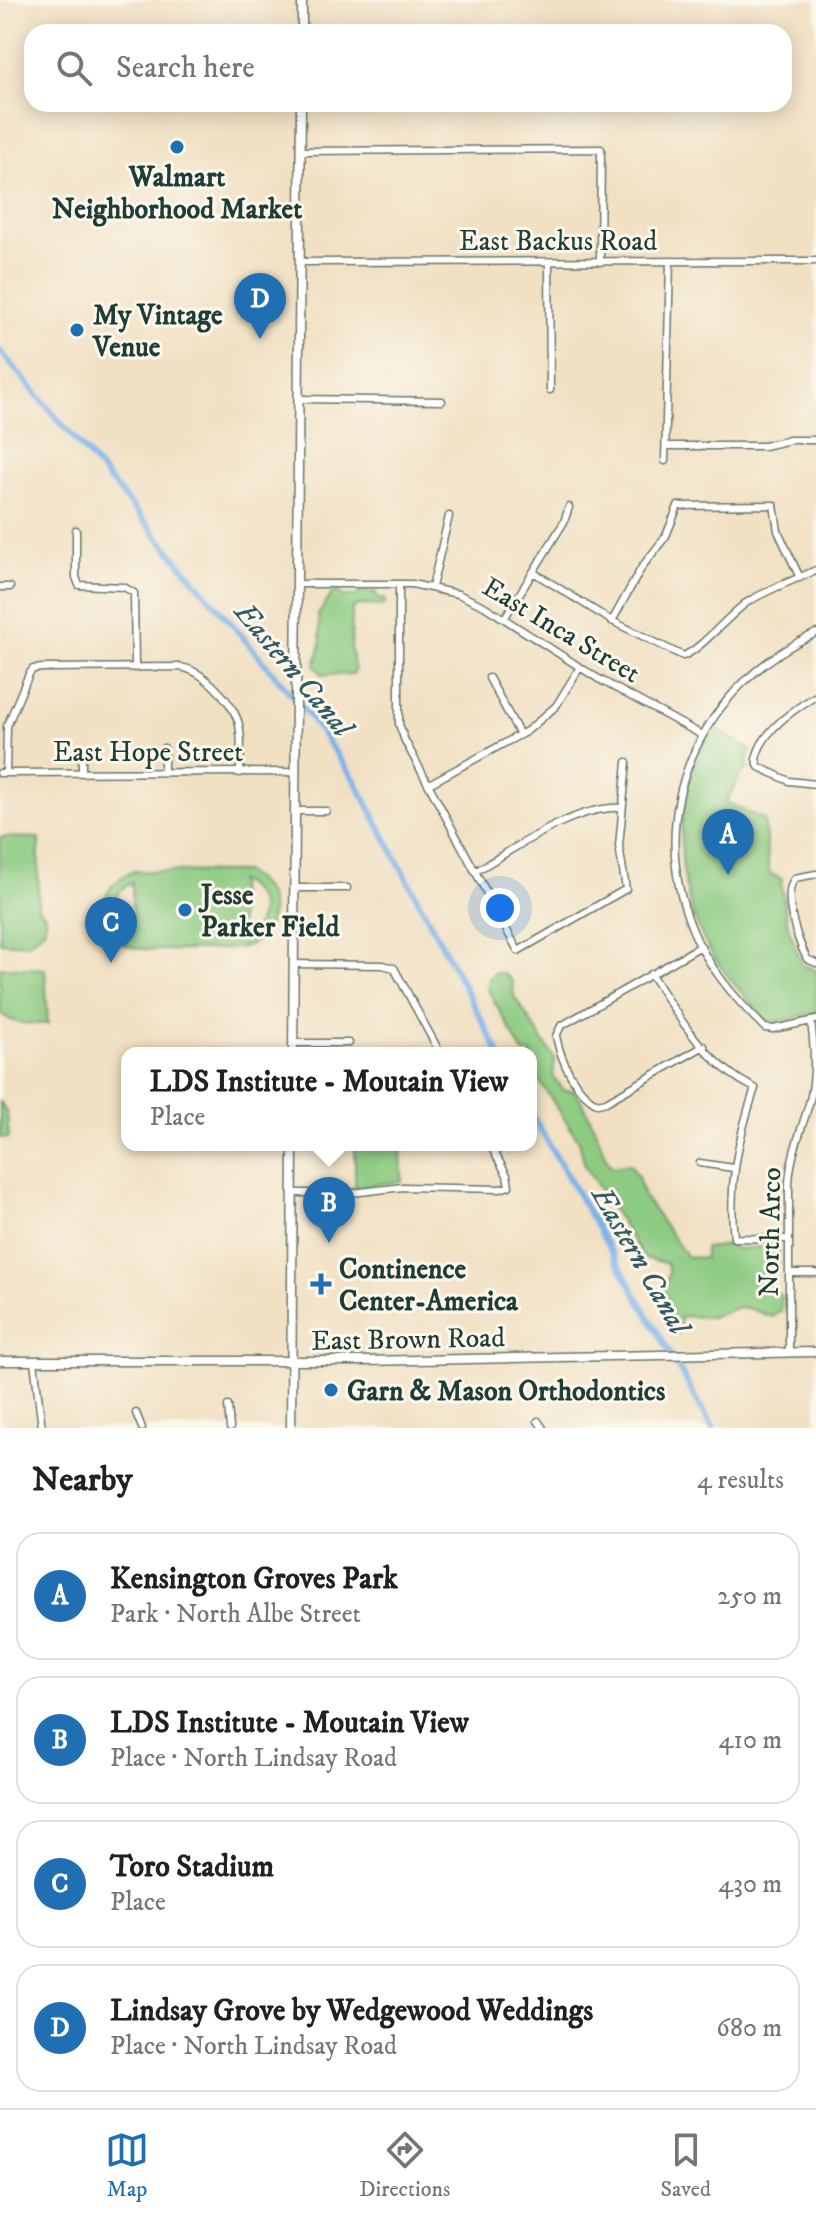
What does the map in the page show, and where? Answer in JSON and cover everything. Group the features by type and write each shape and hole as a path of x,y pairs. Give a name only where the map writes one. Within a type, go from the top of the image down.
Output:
{"main road":[{"path":"302,0 302,24"},
{"path":"294,1047 301,112"},
{"path":"291,1428 293,1151"},
{"name":"East Brown Road","path":"0,1361 517,1359 816,1352"}],"street":[{"path":"301,151 601,149 600,262"},
{"path":"665,461 670,261"},
{"name":"East Backus Road","path":"300,262 816,261"},
{"path":"549,263 550,390"},
{"path":"299,399 442,401"},
{"path":"666,446 764,446 790,440 816,440"},
{"path":"612,621 642,567 666,536 678,506 774,505 778,531 800,578"},
{"path":"504,619 564,522 569,507"},
{"path":"432,587 449,516"},
{"path":"76,530 76,577 79,585 127,588 134,593 135,668"},
{"path":"533,572 612,621 674,653 685,655 747,603 816,570"},
{"name":"East Inca Street","path":"297,584 399,584 432,587 470,599 580,667 702,735"},
{"path":"399,584 399,724 405,741 518,951 626,889 619,846 627,762"},
{"path":"0,587 10,587"},
{"path":"814,1020 765,1028 718,974 701,946 680,889 675,840 677,810 685,776 702,735 728,697 753,672 795,642 816,633"},
{"path":"429,784 520,735 556,706 580,667"},
{"path":"3,773 7,726 33,669 185,668 196,671 206,679 237,718 240,773"},
{"path":"489,678 520,735"},
{"path":"816,696 778,725 756,753 756,762 761,769 782,779 816,784"},
{"path":"164,748 164,773"},
{"path":"82,749 82,773"},
{"name":"East Hope Street","path":"3,773 296,772"},
{"path":"476,871 570,819 622,808"},
{"path":"295,811 326,811"},
{"path":"814,963 802,948 793,923 790,888 792,880 816,874"},
{"path":"295,888 347,888"},
{"path":"701,946 561,1026 556,1033 569,1073 590,1099 598,1104 704,1046"},
{"path":"294,964 383,965 394,968 437,1047"},
{"path":"651,974 673,1008 727,1073 755,1088 733,1168 731,1214 734,1238 788,1239"},
{"name":"North Arco","path":"789,1352 790,1162 811,1098 815,1073 814,1020"},
{"path":"294,1043 349,1043"},
{"path":"292,1193 352,1193 403,1187 500,1189 509,1186 507,1175 493,1151"},
{"path":"700,1163 733,1168"},
{"path":"789,1273 816,1273"},
{"path":"34,1361 42,1428"},
{"path":"228,1406 230,1428"},
{"path":"136,1413 142,1428"}],"green space":[{"path":"333,592 356,596 359,592 375,592 380,600 385,599 386,602 383,606 358,605 352,609 353,674 323,675 315,666 321,643 318,615"},
{"path":"713,727 751,750 747,761 749,768 741,774 726,802 764,820 769,873 782,879 788,926 802,965 816,970 816,1013 771,1023 766,1021 718,963 699,928 683,871 683,810 699,753"},
{"path":"0,837 39,838 38,908 45,915 45,929 27,944 0,942"},
{"path":"135,871 244,872 260,884 268,895 270,921 257,940 241,947 172,950 131,947 109,931 104,920 106,897 122,877","holes":["238,881 254,893 260,910 256,926 240,938","132,883 132,936 131,936 118,924 113,909 118,894"]},
{"path":"0,967 45,969 48,1024 16,1022 0,1012"},
{"path":"503,973 512,981 514,996 555,1059 553,1076 563,1090 575,1091 612,1167 630,1164 644,1197 687,1257 705,1258 705,1248 729,1245 735,1249 775,1246 779,1251 779,1263 772,1270 771,1289 781,1296 781,1311 772,1317 751,1309 736,1308 711,1317 681,1316 678,1333 665,1309 669,1301 663,1291 669,1274 666,1263 644,1258 585,1166 579,1141 537,1077 537,1047 520,1047 487,988 490,977"},
{"path":"0,1101 7,1114 9,1138 0,1138"},
{"path":"355,1151 401,1151 402,1181 355,1187"}],"waterway":[{"name":"Eastern Canal","path":"0,351 308,714 356,782 496,1047"},
{"name":"Eastern Canal","path":"537,1123 713,1428"}],"place":[{"name":"Walmart Neighborhood Market","path":"177,147"},
{"name":"My Vintage Venue","path":"77,330"},
{"name":"Lindsay Grove by Wedgewood Weddings","path":"260,339"},
{"name":"Kensington Groves Park","path":"728,875"},
{"name":"Jesse Parker Field","path":"185,910"},
{"name":"Toro Stadium","path":"111,963"},
{"name":"LDS Institute - Moutain View","path":"329,1243"},
{"name":"Continence Center-America","path":"321,1284"},
{"name":"Garn & Mason Orthodontics","path":"331,1390"}]}
